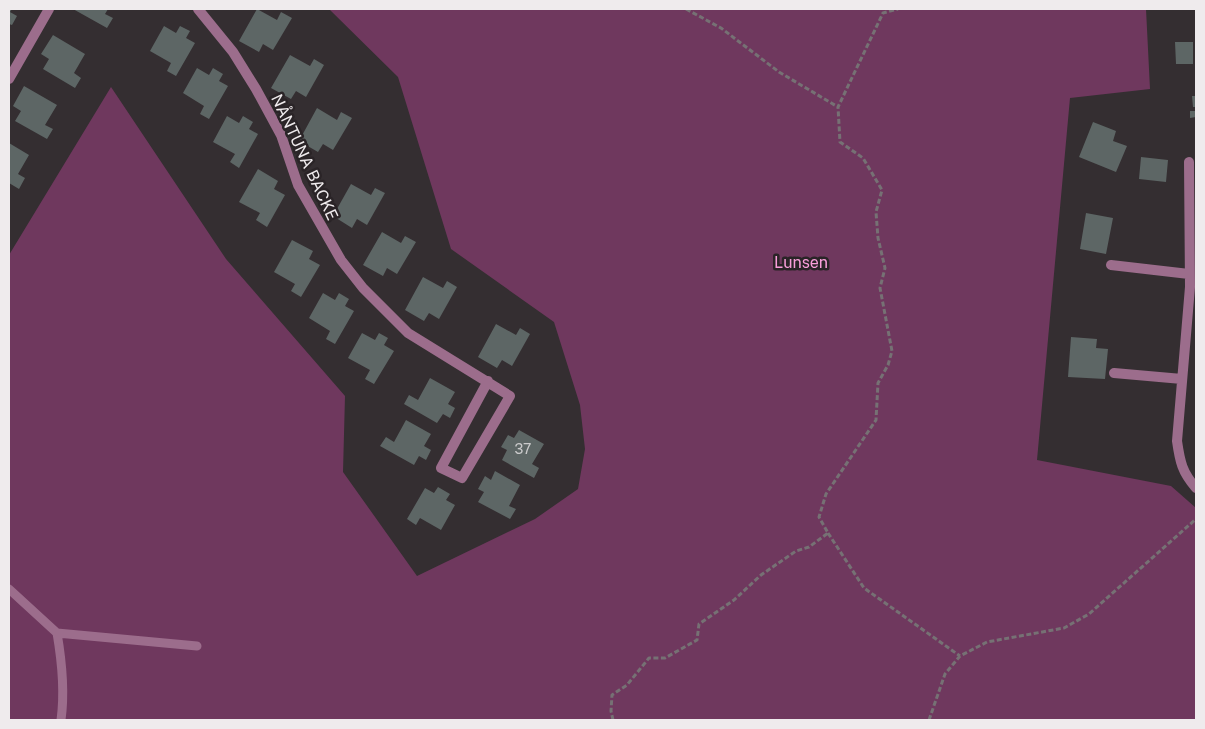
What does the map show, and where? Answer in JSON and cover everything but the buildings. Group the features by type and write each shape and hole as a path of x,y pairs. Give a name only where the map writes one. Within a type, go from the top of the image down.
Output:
{"street":[{"path":"9,79 49,9"},
{"name":"NÅNTUNA BACKE","path":"198,9 233,52 256,89 281,135 298,185 341,260 363,288 408,333 488,381 510,396 462,478 441,468 488,381"},
{"path":"1189,162 1189,274 1193,287 1177,441 1180,462 1187,478 1196,488"},
{"path":"1111,265 1189,274"},
{"path":"1114,373 1182,379"}],"lane":[{"path":"9,589 56,633 61,658 63,706 61,720"},
{"path":"56,633 197,646"}],"path":[{"path":"686,9 721,28 779,72 838,107"},
{"path":"898,9 883,12 838,107 840,142 864,158 882,190 876,212 878,238 885,268 880,288 892,351 888,365 878,383 876,420 826,494 819,517 864,588 960,656"},
{"path":"929,720 945,674 960,656 987,642 1064,628 1089,614 1196,519"},
{"path":"613,720 611,711 612,695 627,684 649,658 665,658 697,640 699,624 734,600 761,575 796,551 809,547 828,533"}],"green space":[{"name":"Lunsen","path":"329,9 1146,9 1150,89 1070,98 1037,460 1171,486 1196,508 1196,720 9,720 9,255 111,87 226,259 345,396 343,472 417,576 535,519 578,489 585,449 580,405 554,322 451,249 398,77"}]}
